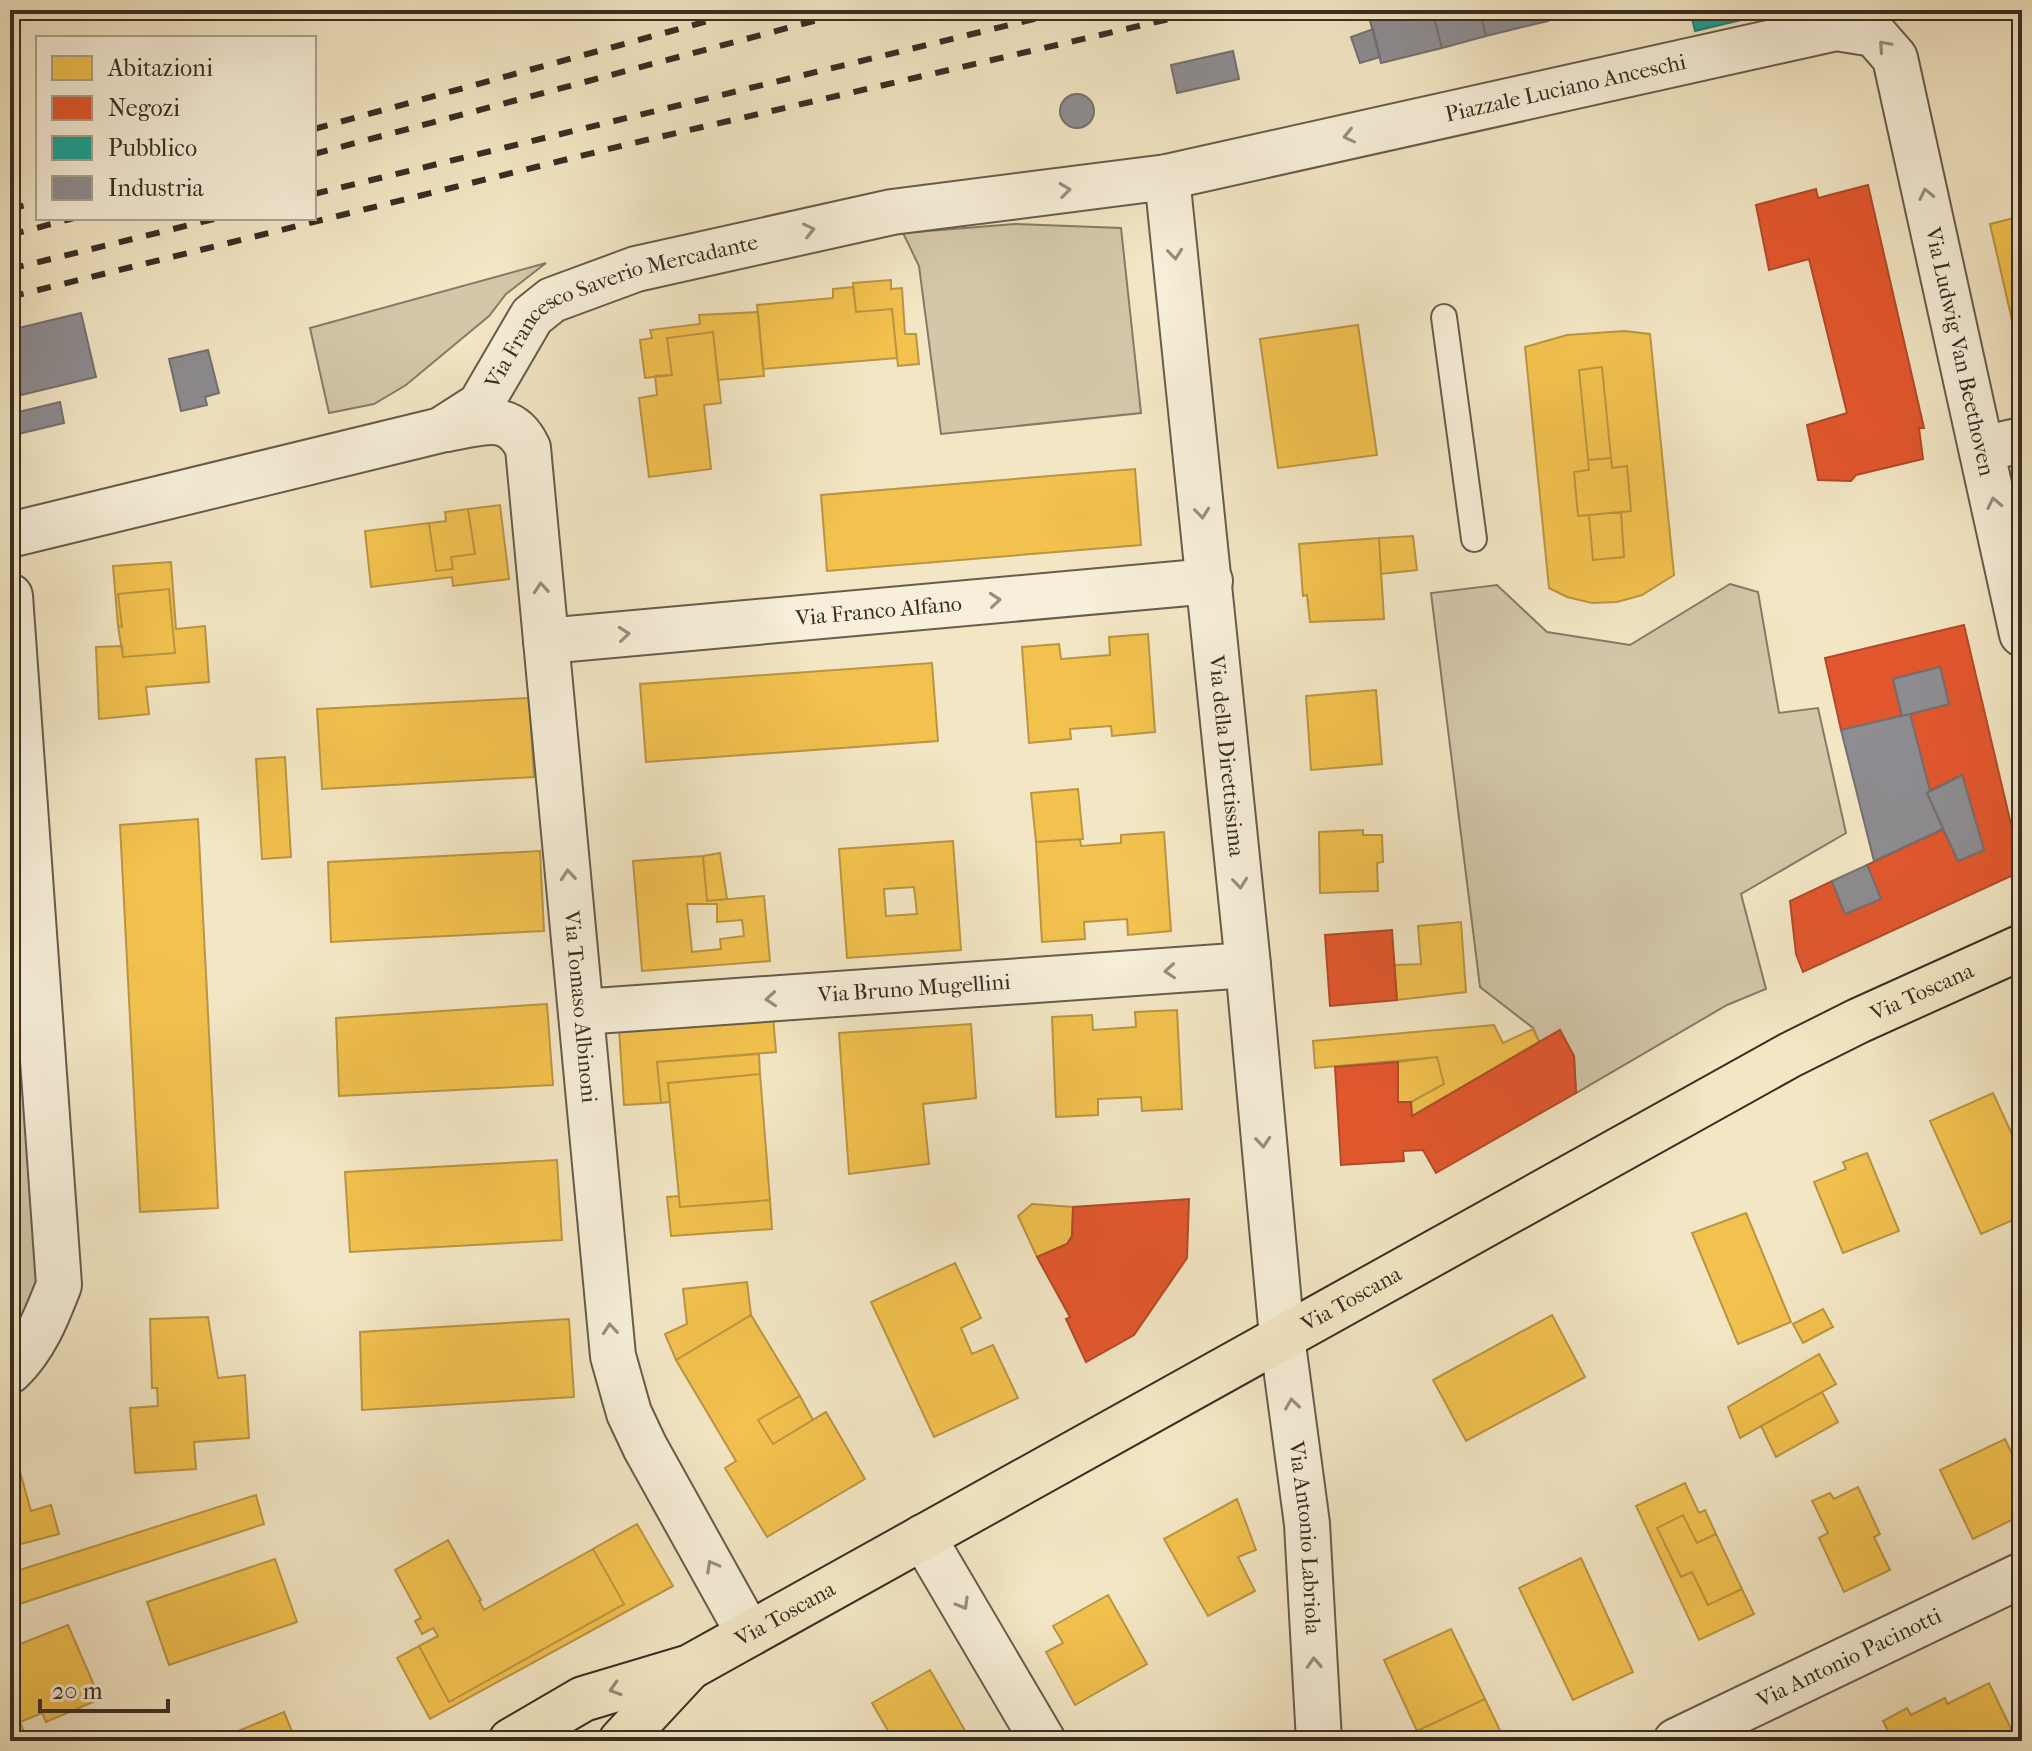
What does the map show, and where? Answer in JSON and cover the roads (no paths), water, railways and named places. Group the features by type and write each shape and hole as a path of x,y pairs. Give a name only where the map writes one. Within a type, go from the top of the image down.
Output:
{"main road":[{"name":"Via Toscana","path":"511,1741 583,1699 690,1667 1790,1055 2022,947"},
{"name":"Via Toscana","path":"621,1741 690,1667"}],"street":[{"name":"Piazzale Luciano Anceschi","path":"1167,177 1836,28 1874,34 1895,58 1909,118"},
{"name":"Via Ludwig Van Beethoven","path":"1909,118 2002,444 2022,634"},
{"name":"Via Francesco Saverio Mercadante","path":"10,535 441,430 480,405 532,316 552,300 636,269 892,212 1167,177"},
{"name":"Via della Direttissima","path":"1167,177 1210,581 1282,1337"},
{"name":"Via Tomaso Albinoni","path":"441,430 496,421 511,425 522,435 528,448 613,1356 629,1413 645,1447 749,1634"},
{"name":"Via Franco Alfano","path":"546,641 1210,581"},
{"path":"10,596 59,1285 43,1325 23,1358 10,1371"},
{"name":"Via Bruno Mugellini","path":"581,1012 1248,965"},
{"name":"Via Antonio Labriola","path":"1282,1337 1307,1524 1319,1741"},
{"path":"923,1537 1043,1741"},
{"name":"Via Antonio Pacinotti","path":"1676,1741 2022,1575"}],"lane":[{"path":"1444,317 1474,539"}],"railway":[{"path":"316,128 748,10"},
{"path":"316,153 855,10"},
{"path":"316,194 1071,10"},
{"path":"10,297 629,144 1208,10"},
{"path":"10,209 36,202"},
{"path":"10,235 66,220"},
{"path":"10,269 210,220"}]}
